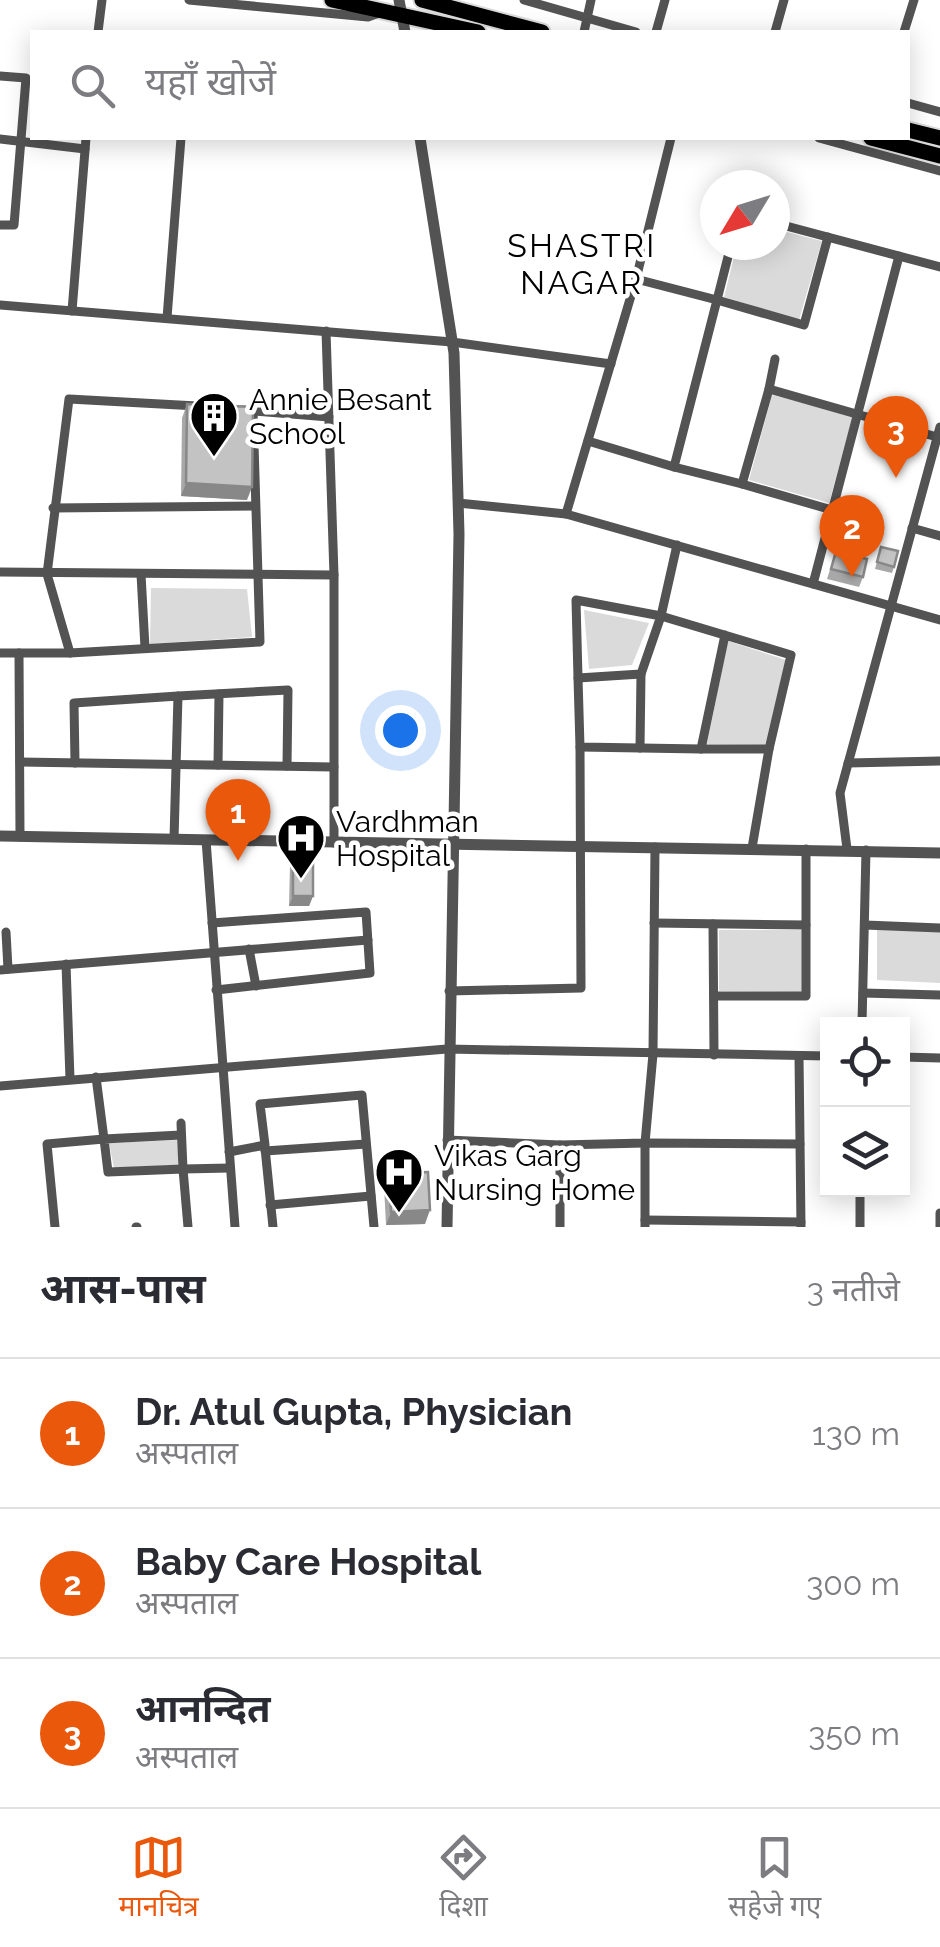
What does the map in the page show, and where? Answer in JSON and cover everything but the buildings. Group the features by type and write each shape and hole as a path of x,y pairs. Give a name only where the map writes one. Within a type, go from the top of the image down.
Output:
{"highway":[{"path":"332,0 400,10 471,30"},
{"path":"422,0 457,5 536,30"},
{"path":"910,130 940,138"},
{"path":"880,140 940,156"}],"street":[{"path":"98,30 102,0"},
{"path":"189,0 368,16 400,10 435,30"},
{"path":"524,0 629,30"},
{"path":"584,30 591,0"},
{"path":"657,30 666,0"},
{"path":"776,30 784,0"},
{"path":"905,30 914,0"},
{"path":"0,76 26,78 14,225 0,225"},
{"path":"910,104 940,112"},
{"path":"0,139 86,149"},
{"path":"72,310 86,140"},
{"path":"166,318 181,140"},
{"path":"420,140 452,342 458,503 459,678 448,991 447,1227"},
{"path":"566,514 636,279 671,140"},
{"path":"826,140 940,171"},
{"path":"790,227 940,267"},
{"path":"636,279 804,325 828,237"},
{"path":"813,584 899,256"},
{"path":"674,467 727,260"},
{"path":"0,305 452,342 611,364"},
{"path":"326,331 334,575 334,843"},
{"path":"742,484 775,359"},
{"path":"770,389 939,432 840,793 846,849"},
{"path":"70,653 46,574 69,400 218,408"},
{"path":"235,409 329,417"},
{"path":"0,653 260,642 253,411"},
{"path":"588,440 832,510"},
{"path":"458,503 566,514 940,620"},
{"path":"53,508 255,506"},
{"path":"912,528 940,536"},
{"path":"640,748 641,674 661,616 677,545"},
{"path":"0,572 334,575"},
{"path":"141,574 144,648"},
{"path":"448,991 581,988 576,600 661,616 791,656 769,748 752,848"},
{"path":"701,748 725,635"},
{"path":"19,653 20,837"},
{"path":"578,678 641,674"},
{"path":"75,763 74,703 288,690 287,766"},
{"path":"218,765 219,694"},
{"path":"174,839 178,696"},
{"path":"580,748 769,748"},
{"path":"848,763 940,761"},
{"path":"20,762 334,767"},
{"path":"0,836 940,852"},
{"path":"206,840 235,1227"},
{"path":"655,847 653,1054 645,1223 801,1224 800,1056"},
{"path":"714,996 806,996 806,849"},
{"path":"862,1017 866,850"},
{"path":"212,923 366,912 370,973 216,990"},
{"path":"654,923 806,925"},
{"path":"713,924 714,1055"},
{"path":"864,926 940,928"},
{"path":"6,932 4,969 368,940"},
{"path":"249,949 256,986"},
{"path":"66,964 70,1079"},
{"path":"863,993 940,995"},
{"path":"0,1086 447,1050 820,1056"},
{"path":"910,1057 940,1058"},
{"path":"96,1077 108,1172 230,1168"},
{"path":"272,1227 260,1104 362,1095 374,1227"},
{"path":"181,1123 188,1227"},
{"path":"55,1227 47,1144 181,1135"},
{"path":"447,1140 560,1145 800,1144"},
{"path":"229,1152 366,1144"},
{"path":"560,1145 560,1227"},
{"path":"270,1205 371,1196"},
{"path":"860,1197 860,1227"},
{"path":"940,1213 940,1227"}],"shaded area":[{"path":"790,233 822,241 799,320 724,297 733,260 790,260"},
{"path":"772,395 853,415 829,503 749,480"},
{"path":"151,588 247,589 252,637 150,644"},
{"path":"584,610 649,623 632,665 589,669"},
{"path":"728,641 786,660 765,745 707,744"},
{"path":"877,928 940,932 940,983 877,980"},
{"path":"719,930 802,930 802,992 719,991"},
{"path":"178,1140 178,1165 114,1168 109,1143"}],"place":[{"name":"Annie Besant School","path":"214,458"},
{"name":"आनन्दित","path":"896,478"},
{"name":"Baby Care Hospital","path":"852,577"},
{"name":"Dr. Atul Gupta, Physician","path":"238,861"},
{"name":"Vardhman Hospital","path":"301,880"},
{"name":"Vikas Garg Nursing Home","path":"399,1214"}],"district":[{"name":"SHASTRI NAGAR","path":"582,264"}]}
